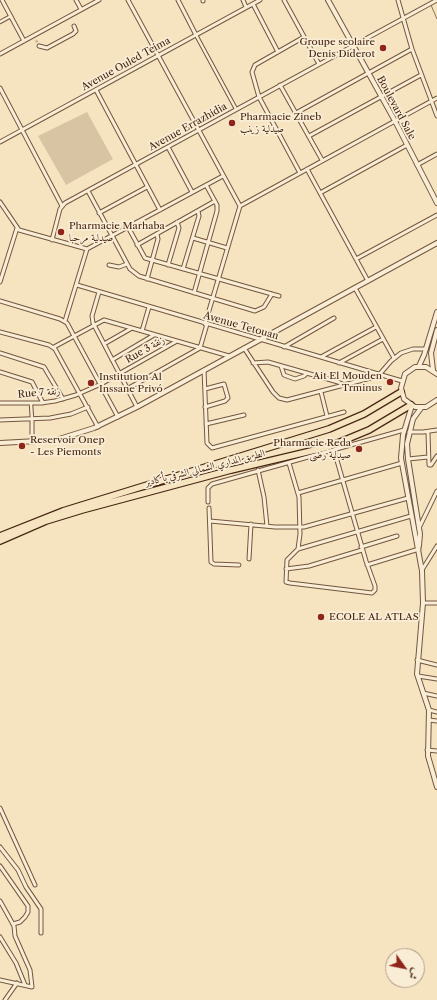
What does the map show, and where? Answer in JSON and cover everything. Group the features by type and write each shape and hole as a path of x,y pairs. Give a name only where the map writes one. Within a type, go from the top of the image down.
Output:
{"highway":[{"name":"الطريق المداري الشمالي الشرقي بأكادير","path":"0,536 63,511 329,429 364,414 401,392"},
{"name":"الطريق المداري الشمالي الشرقي بأكادير","path":"0,541 46,522 82,510 231,470 308,453 333,445 377,426 411,405"}],"street":[{"path":"2,0 24,40"},
{"path":"76,0 81,9"},
{"path":"0,54 98,0"},
{"path":"128,0 240,206"},
{"path":"178,0 236,109"},
{"path":"242,0 246,7"},
{"name":"Avenue Ouled Teima","path":"0,142 260,0"},
{"path":"284,0 319,64"},
{"name":"Boulevard Sale","path":"328,0 395,120 437,203"},
{"path":"398,0 402,19 421,76 437,116"},
{"name":"Avenue Errazhidia","path":"62,206 135,164 436,0"},
{"path":"253,4 278,52"},
{"path":"0,22 11,16"},
{"path":"39,46 48,48 73,34 76,31 74,26"},
{"path":"33,36 36,40"},
{"path":"300,173 259,97 252,76 255,65 304,37"},
{"path":"296,113 412,49"},
{"path":"309,136 421,76"},
{"path":"280,85 322,160"},
{"path":"0,88 62,206 52,240"},
{"path":"96,90 160,210"},
{"path":"127,389 200,348 212,298 240,206 437,98"},
{"path":"320,193 407,145"},
{"path":"168,147 192,192"},
{"path":"417,165 437,154"},
{"path":"307,169 368,281"},
{"path":"0,202 17,228 52,240 87,249 223,176"},
{"path":"194,292 217,211 206,185"},
{"path":"100,212 147,187"},
{"path":"88,191 127,264 136,274 147,279 257,310 264,308 272,294"},
{"path":"137,245 214,201"},
{"path":"183,269 199,216 198,211"},
{"path":"356,259 437,215"},
{"path":"168,265 178,228 177,222"},
{"path":"128,227 143,256 168,265 279,296"},
{"path":"0,282 17,228"},
{"path":"147,279 158,239 157,234"},
{"path":"193,238 227,248"},
{"path":"0,442 32,442 67,438 118,417 437,243"},
{"path":"65,322 87,249"},
{"path":"0,262 5,264"},
{"path":"109,266 119,267 127,264"},
{"name":"Avenue Tetouan","path":"77,285 402,381"},
{"path":"355,288 394,358"},
{"path":"100,292 92,316 93,324 137,407"},
{"path":"0,301 65,322 74,335 118,417"},
{"path":"142,331 149,307"},
{"path":"419,366 426,349 437,312"},
{"path":"284,347 334,318"},
{"path":"54,347 93,324 104,320 230,356"},
{"path":"321,357 376,326"},
{"path":"104,344 132,328"},
{"path":"433,370 431,357 437,330"},
{"path":"0,332 54,347 98,426"},
{"path":"112,360 154,335"},
{"path":"339,362 383,339"},
{"name":"Rue 3 زنقة","path":"101,384 177,341"},
{"path":"244,348 273,392 282,399 293,400 380,375 394,358 409,350 426,349"},
{"path":"0,353 44,367 63,399"},
{"path":"424,355 431,357"},
{"path":"253,363 265,362 338,382 344,385"},
{"path":"281,366 284,375 290,378 297,379 307,373"},
{"path":"421,408 411,405 404,399 401,392 402,381 408,371 419,366 433,370 437,374"},
{"path":"204,370 207,443 214,448 344,412"},
{"path":"0,372 30,381 35,386 43,403"},
{"name":"Rue 7 زنقة","path":"0,403 43,403 81,394 101,384"},
{"path":"205,389 224,384 228,398 225,401 205,407"},
{"path":"321,392 327,416"},
{"path":"419,548 420,534 408,459 409,432 414,416 421,408 431,405 437,400"},
{"path":"31,404 32,442"},
{"path":"411,405 401,447 402,463 411,516 419,548 422,571 424,603 417,660 418,676 422,693 429,710 427,750 430,769 437,787"},
{"path":"0,420 32,420 65,415 88,407"},
{"path":"206,424 244,415"},
{"path":"208,502 208,488 211,484 404,430"},
{"path":"409,432 428,432 437,430"},
{"path":"428,432 428,464 430,466 437,456"},
{"path":"334,450 353,514 358,532 362,548 367,565 375,588 372,593 288,583 286,579 286,569 289,556 298,548 358,532 411,516"},
{"path":"408,459 428,457"},
{"path":"289,463 298,493 300,528 298,548"},
{"path":"298,493 402,463"},
{"path":"258,470 264,497 267,526"},
{"path":"419,528 437,491"},
{"path":"210,520 300,528 408,498"},
{"path":"209,508 211,562 214,564 239,565"},
{"path":"249,559 252,524"},
{"path":"415,536 417,537 420,534"},
{"path":"286,569 309,566 398,536"},
{"path":"422,571 437,546"},
{"path":"367,565 419,548"},
{"path":"424,603 437,603"},
{"path":"417,660 437,665"},
{"path":"418,676 437,679"},
{"path":"422,693 437,696"},
{"path":"429,710 437,712"},
{"path":"429,720 437,721"},
{"path":"427,750 437,751"},
{"path":"0,808 35,885"},
{"path":"0,847 18,870 26,887 41,909 40,932"},
{"path":"0,866 28,906 28,912 25,917 20,922 13,924"},
{"path":"0,901 13,924 15,936 31,975 32,988 25,985 0,980"},
{"path":"0,937 16,963 25,985"},
{"path":"5,1000 17,983"}],"shaded area":[{"path":"87,112 113,159 66,185 38,136"}],"waterway":[{"path":"431,5 437,19"}],"tunnel":[{"path":"36,40 39,46"}],"place":[{"name":"Groupe scolaire Denis Diderot","path":"383,48"},
{"name":"Pharmacie Zineb صيدلية زينب","path":"232,123"},
{"name":"Pharmacie Marhaba صيدلية مرحبا","path":"61,232"},
{"name":"Ait El Mouden Trminus","path":"390,382"},
{"name":"Institution Al Inssane Privó","path":"91,383"},
{"name":"Reservoir Onep - Les Piemonts","path":"22,446"},
{"name":"Pharmacie Reda صيدلية رضى","path":"359,449"},
{"name":"ECOLE AL ATLAS","path":"321,617"}]}
